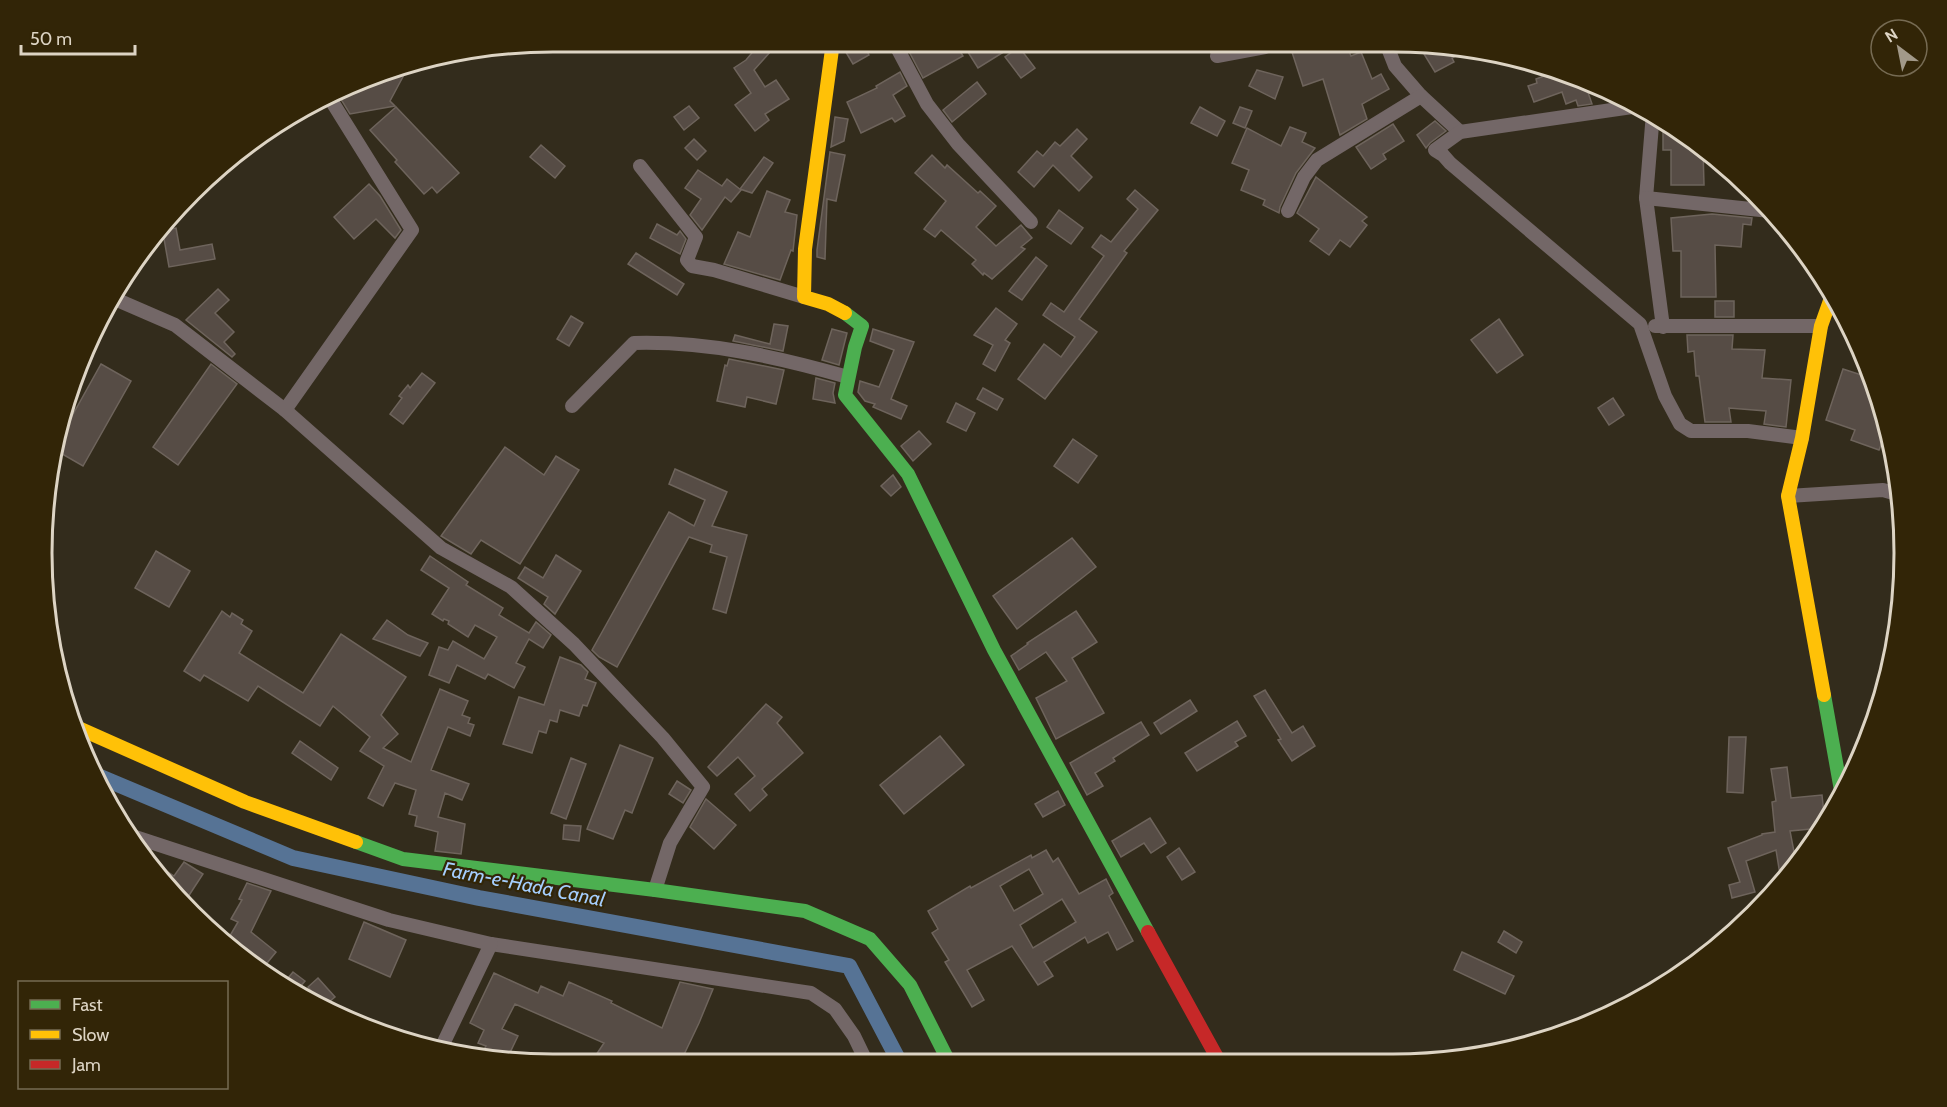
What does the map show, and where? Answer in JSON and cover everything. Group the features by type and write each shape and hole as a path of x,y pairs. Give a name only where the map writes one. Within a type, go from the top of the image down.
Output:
{"street":[{"path":"804,297 805,249 832,52"},
{"path":"899,52 927,104 958,144 1031,222"},
{"path":"1217,56 1238,52"},
{"path":"1390,52 1395,66 1421,96 1460,132"},
{"path":"1288,211 1304,177 1317,160 1421,96"},
{"path":"285,410 412,230 333,103"},
{"path":"1623,108 1460,132 1435,150 1640,324 1665,396 1680,424 1690,430 1748,431 1802,438"},
{"path":"1652,125 1646,198 1663,327"},
{"path":"640,166 696,237 687,260 692,266 714,270 818,300 850,315 862,326 848,376 846,395 908,474 994,650 1215,1054"},
{"path":"1646,198 1758,210"},
{"path":"121,302 174,325 285,410 441,548 512,587 574,644 663,738 703,787 670,843 655,890"},
{"path":"1828,305 1821,326 1802,438 1788,496 1839,782"},
{"path":"1640,324 1663,327 1821,326"},
{"path":"572,406 634,343 668,342 765,355 848,376"},
{"path":"1788,496 1882,490 1890,492"},
{"path":"85,731 245,802 403,859 805,911 870,939 910,985 945,1054"},
{"path":"142,839 389,920 491,944 811,993 835,1009 854,1036 863,1054"},
{"path":"444,1042 491,944"}],"building":[{"path":"753,52 770,52 754,70 765,87 776,80 789,99 765,114 769,120 755,131 735,105 751,93 734,68"},
{"path":"846,52 867,52 869,55 853,64"},
{"path":"909,52 961,52 963,56 923,78"},
{"path":"968,52 1004,52 978,68"},
{"path":"1012,52 1023,52 1035,68 1021,78 1005,57"},
{"path":"1292,52 1349,52 1351,56 1361,52 1372,79 1381,74 1389,89 1362,104 1367,119 1340,135 1323,79 1303,86"},
{"path":"1424,54 1455,57 1452,58 1454,62 1435,72"},
{"path":"1257,70 1283,77 1275,99 1249,86"},
{"path":"900,72 907,86 893,95 905,116 895,122 892,118 861,133 847,102 877,88 876,86"},
{"path":"403,76 390,101 395,106 350,114 341,100"},
{"path":"1544,76 1588,92 1592,104 1578,106 1576,100 1566,104 1562,92 1534,102 1528,86 1537,83 1536,79"},
{"path":"977,82 986,94 952,122 943,110"},
{"path":"689,106 699,118 684,130 674,117"},
{"path":"396,107 459,173 437,193 432,187 424,194 370,130"},
{"path":"1200,107 1225,121 1217,136 1191,123"},
{"path":"1240,107 1252,111 1245,128 1233,123"},
{"path":"835,117 848,119 844,141 831,147"},
{"path":"1435,121 1446,131 1426,148 1417,135"},
{"path":"1393,124 1404,141 1383,154 1386,159 1371,169 1356,147"},
{"path":"1290,127 1306,133 1302,142 1315,148 1296,173 1279,213 1263,205 1265,200 1241,190 1249,170 1232,163 1247,128 1281,146"},
{"path":"1077,129 1087,139 1071,156 1092,177 1079,191 1053,165 1034,187 1018,172 1037,151 1043,156 1055,142 1060,146"},
{"path":"1663,132 1703,160 1704,185 1671,185 1671,150 1663,150"},
{"path":"694,139 706,151 697,160 685,148"},
{"path":"541,145 565,166 555,178 530,157"},
{"path":"830,152 845,155 836,201 827,199 825,259 817,257 817,250"},
{"path":"932,155 945,168 947,165 996,206 976,227 996,246 1021,225 1032,238 1021,247 1025,249 992,279 984,273 983,275 972,264 976,260 941,230 935,237 924,229 946,201 915,173"},
{"path":"764,157 773,163 752,193 740,189"},
{"path":"698,170 722,186 727,179 741,190 731,202 725,197 702,230 690,215 701,199 685,188"},
{"path":"1316,177 1367,217 1362,221 1367,225 1350,247 1340,240 1329,255 1310,241 1319,229 1297,213"},
{"path":"369,184 380,196 401,230 395,238 376,219 354,239 334,217"},
{"path":"1135,190 1158,210 1124,251 1127,253 1079,319 1097,332 1045,399 1018,379 1044,344 1061,357 1075,337 1043,315 1051,303 1064,312 1104,256 1092,247 1101,235 1111,242 1138,209 1127,199"},
{"path":"767,191 790,200 785,212 797,215 793,251 791,250 780,280 724,264 738,232 750,237"},
{"path":"1059,210 1083,228 1071,244 1047,227"},
{"path":"1712,214 1752,218 1751,225 1743,224 1741,247 1715,245 1716,297 1681,297 1681,251 1673,251 1671,218"},
{"path":"657,224 677,235 680,231 686,239 680,254 650,238"},
{"path":"176,228 180,250 212,244 215,259 169,267 164,239 172,229"},
{"path":"636,253 684,284 677,295 628,264"},
{"path":"1036,257 1047,266 1022,300 1009,291"},
{"path":"218,289 229,300 215,313 234,332 224,342 235,354 232,357 186,320"},
{"path":"1715,301 1734,301 1734,317 1715,317"},
{"path":"996,308 1017,324 1005,340 1010,343 995,371 983,364 993,345 974,335"},
{"path":"571,316 583,323 569,346 557,339"},
{"path":"1499,319 1523,355 1497,373 1471,340"},
{"path":"774,324 788,326 783,351 733,341 735,335 770,344"},
{"path":"832,329 847,333 839,365 822,360"},
{"path":"873,329 914,342 891,399 907,406 901,419 873,407 875,404 865,401 858,392 860,381 879,387 894,350 870,341"},
{"path":"1687,335 1733,335 1732,349 1765,350 1762,378 1791,380 1786,427 1764,424 1766,411 1729,408 1731,422 1705,422 1699,376 1696,376 1694,351 1688,352"},
{"path":"729,359 784,370 776,404 747,397 745,407 717,401 725,365 727,366"},
{"path":"101,364 131,381 83,466 62,454 72,415"},
{"path":"211,364 237,384 178,465 153,447"},
{"path":"1843,369 1861,375 1882,443 1879,450 1851,440 1855,430 1826,420"},
{"path":"422,373 435,383 403,424 390,414 402,398 399,396 408,385 410,388"},
{"path":"816,378 835,383 833,393 835,403 813,399"},
{"path":"983,388 1003,399 997,410 977,399"},
{"path":"1613,398 1624,415 1609,425 1598,408"},
{"path":"956,403 975,413 966,431 947,422"},
{"path":"919,431 931,444 913,461 901,446"},
{"path":"1073,439 1097,456 1078,483 1054,466"},
{"path":"505,447 544,475 556,456 579,470 520,564 481,540 471,554 441,536"},
{"path":"675,469 727,492 712,526 747,535 726,613 713,609 727,557 710,552 712,545 689,537 617,667 599,657 592,650 669,512 694,526 705,500 669,484"},
{"path":"893,475 901,487 891,496 881,486"},
{"path":"1072,538 1096,567 1017,629 993,596"},
{"path":"156,551 190,571 169,607 135,588"},
{"path":"556,555 581,571 555,614 544,604 548,597 518,578 525,567 543,578"},
{"path":"430,556 468,582 466,585 503,608 499,615 529,633 536,622 551,635 543,648 529,639 516,663 525,667 514,688 488,674 485,679 457,665 449,683 429,675 439,647 448,650 453,641 484,659 497,637 475,625 468,637 448,624 449,621 444,619 443,621 432,614 449,588 421,570"},
{"path":"222,611 230,617 232,613 243,620 241,624 252,631 239,653 303,693 341,634 406,677 381,715 398,734 383,748 411,762 440,689 468,701 462,715 470,718 468,723 474,725 470,736 448,727 431,770 469,784 462,800 445,793 438,817 465,824 461,854 435,851 438,832 415,826 417,816 409,814 416,790 395,783 383,806 368,798 384,766 360,751 370,737 333,706 320,726 258,686 248,701 204,675 200,681 184,671"},
{"path":"1076,611 1097,642 1072,658 1104,713 1056,739 1036,698 1067,681 1046,652 1019,670 1011,656"},
{"path":"387,620 408,635 428,643 420,656 373,639"},
{"path":"560,657 581,665 588,672 585,679 596,683 587,706 583,705 579,716 560,710 557,722 550,720 546,733 539,731 532,753 503,744 519,697 544,705"},
{"path":"1265,690 1292,733 1303,726 1315,746 1292,761 1254,696"},
{"path":"1190,700 1197,711 1161,734 1154,723"},
{"path":"766,704 782,717 777,723 803,753 762,789 767,795 750,811 735,794 755,776 738,757 717,776 708,767"},
{"path":"1237,721 1246,736 1235,742 1238,746 1197,771 1185,753"},
{"path":"1141,722 1149,735 1113,758 1115,761 1095,773 1103,786 1087,795 1070,763"},
{"path":"940,736 964,765 904,814 880,785"},
{"path":"1729,737 1746,737 1743,793 1727,792"},
{"path":"300,741 338,768 331,780 292,753"},
{"path":"620,745 653,758 632,813 625,810 613,839 587,829"},
{"path":"571,758 586,764 566,819 551,813"},
{"path":"1787,767 1791,798 1822,795 1824,810 1812,829 1790,831 1794,853 1780,872 1776,850 1746,861 1755,892 1732,898 1729,885 1740,882 1728,848 1762,834 1775,832 1772,802 1776,801 1771,769"},
{"path":"677,781 691,790 683,803 669,794"},
{"path":"1058,791 1065,805 1043,817 1035,804"},
{"path":"706,799 736,825 714,849 690,827"},
{"path":"1150,818 1166,843 1151,853 1144,843 1121,857 1112,841"},
{"path":"564,825 581,826 579,841 563,839"},
{"path":"1179,848 1195,872 1182,880 1167,857"},
{"path":"1046,850 1053,862 1058,858 1079,894 1106,879 1113,893 1109,896 1133,941 1117,950 1108,932 1088,943 1085,937 1044,962 1053,976 1038,985 1012,946 967,970 984,1000 972,1007 945,962 949,960 932,933 938,929 928,911 970,886 971,888 1031,855 1032,858","holes":["1029,869 1043,894 1014,911 1000,886","1062,899 1076,922 1033,948 1020,925"]},
{"path":"184,862 203,874 188,896 166,871 174,876"},
{"path":"247,883 271,891 251,932 276,952 266,964 230,936 238,922 231,919 242,900 239,899"},
{"path":"364,922 406,940 390,977 349,959"},
{"path":"1504,931 1522,942 1516,953 1498,942"},
{"path":"1462,952 1514,976 1505,994 1454,970"},
{"path":"293,972 305,981 301,986 288,978"},
{"path":"494,973 538,993 541,986 563,996 569,982 612,1001 611,1003 662,1028 680,982 713,989 684,1054 597,1054 604,1043 515,1004 502,1029 518,1036 510,1052 484,1049 486,1046 478,1043 484,1030 470,1023"},
{"path":"318,978 335,997 329,1002 312,992 308,987"}],"waterway":[{"name":"Farm-e-Hada Canal","path":"107,780 293,858 479,898 849,966 895,1054"}],"traffic: fast":[{"path":"845,313 862,326 845,395 908,474 994,650 1148,932"},
{"path":"1824,695 1839,781"},
{"path":"356,842 403,859 805,911 870,939 910,985 945,1054"}],"traffic: slow":[{"path":"832,52 805,249 804,297 828,304 845,313"},
{"path":"1824,695 1788,496 1802,438 1821,326 1828,305"},
{"path":"85,731 245,802 356,842"}],"traffic: jam":[{"path":"1148,932 1215,1054"}]}
